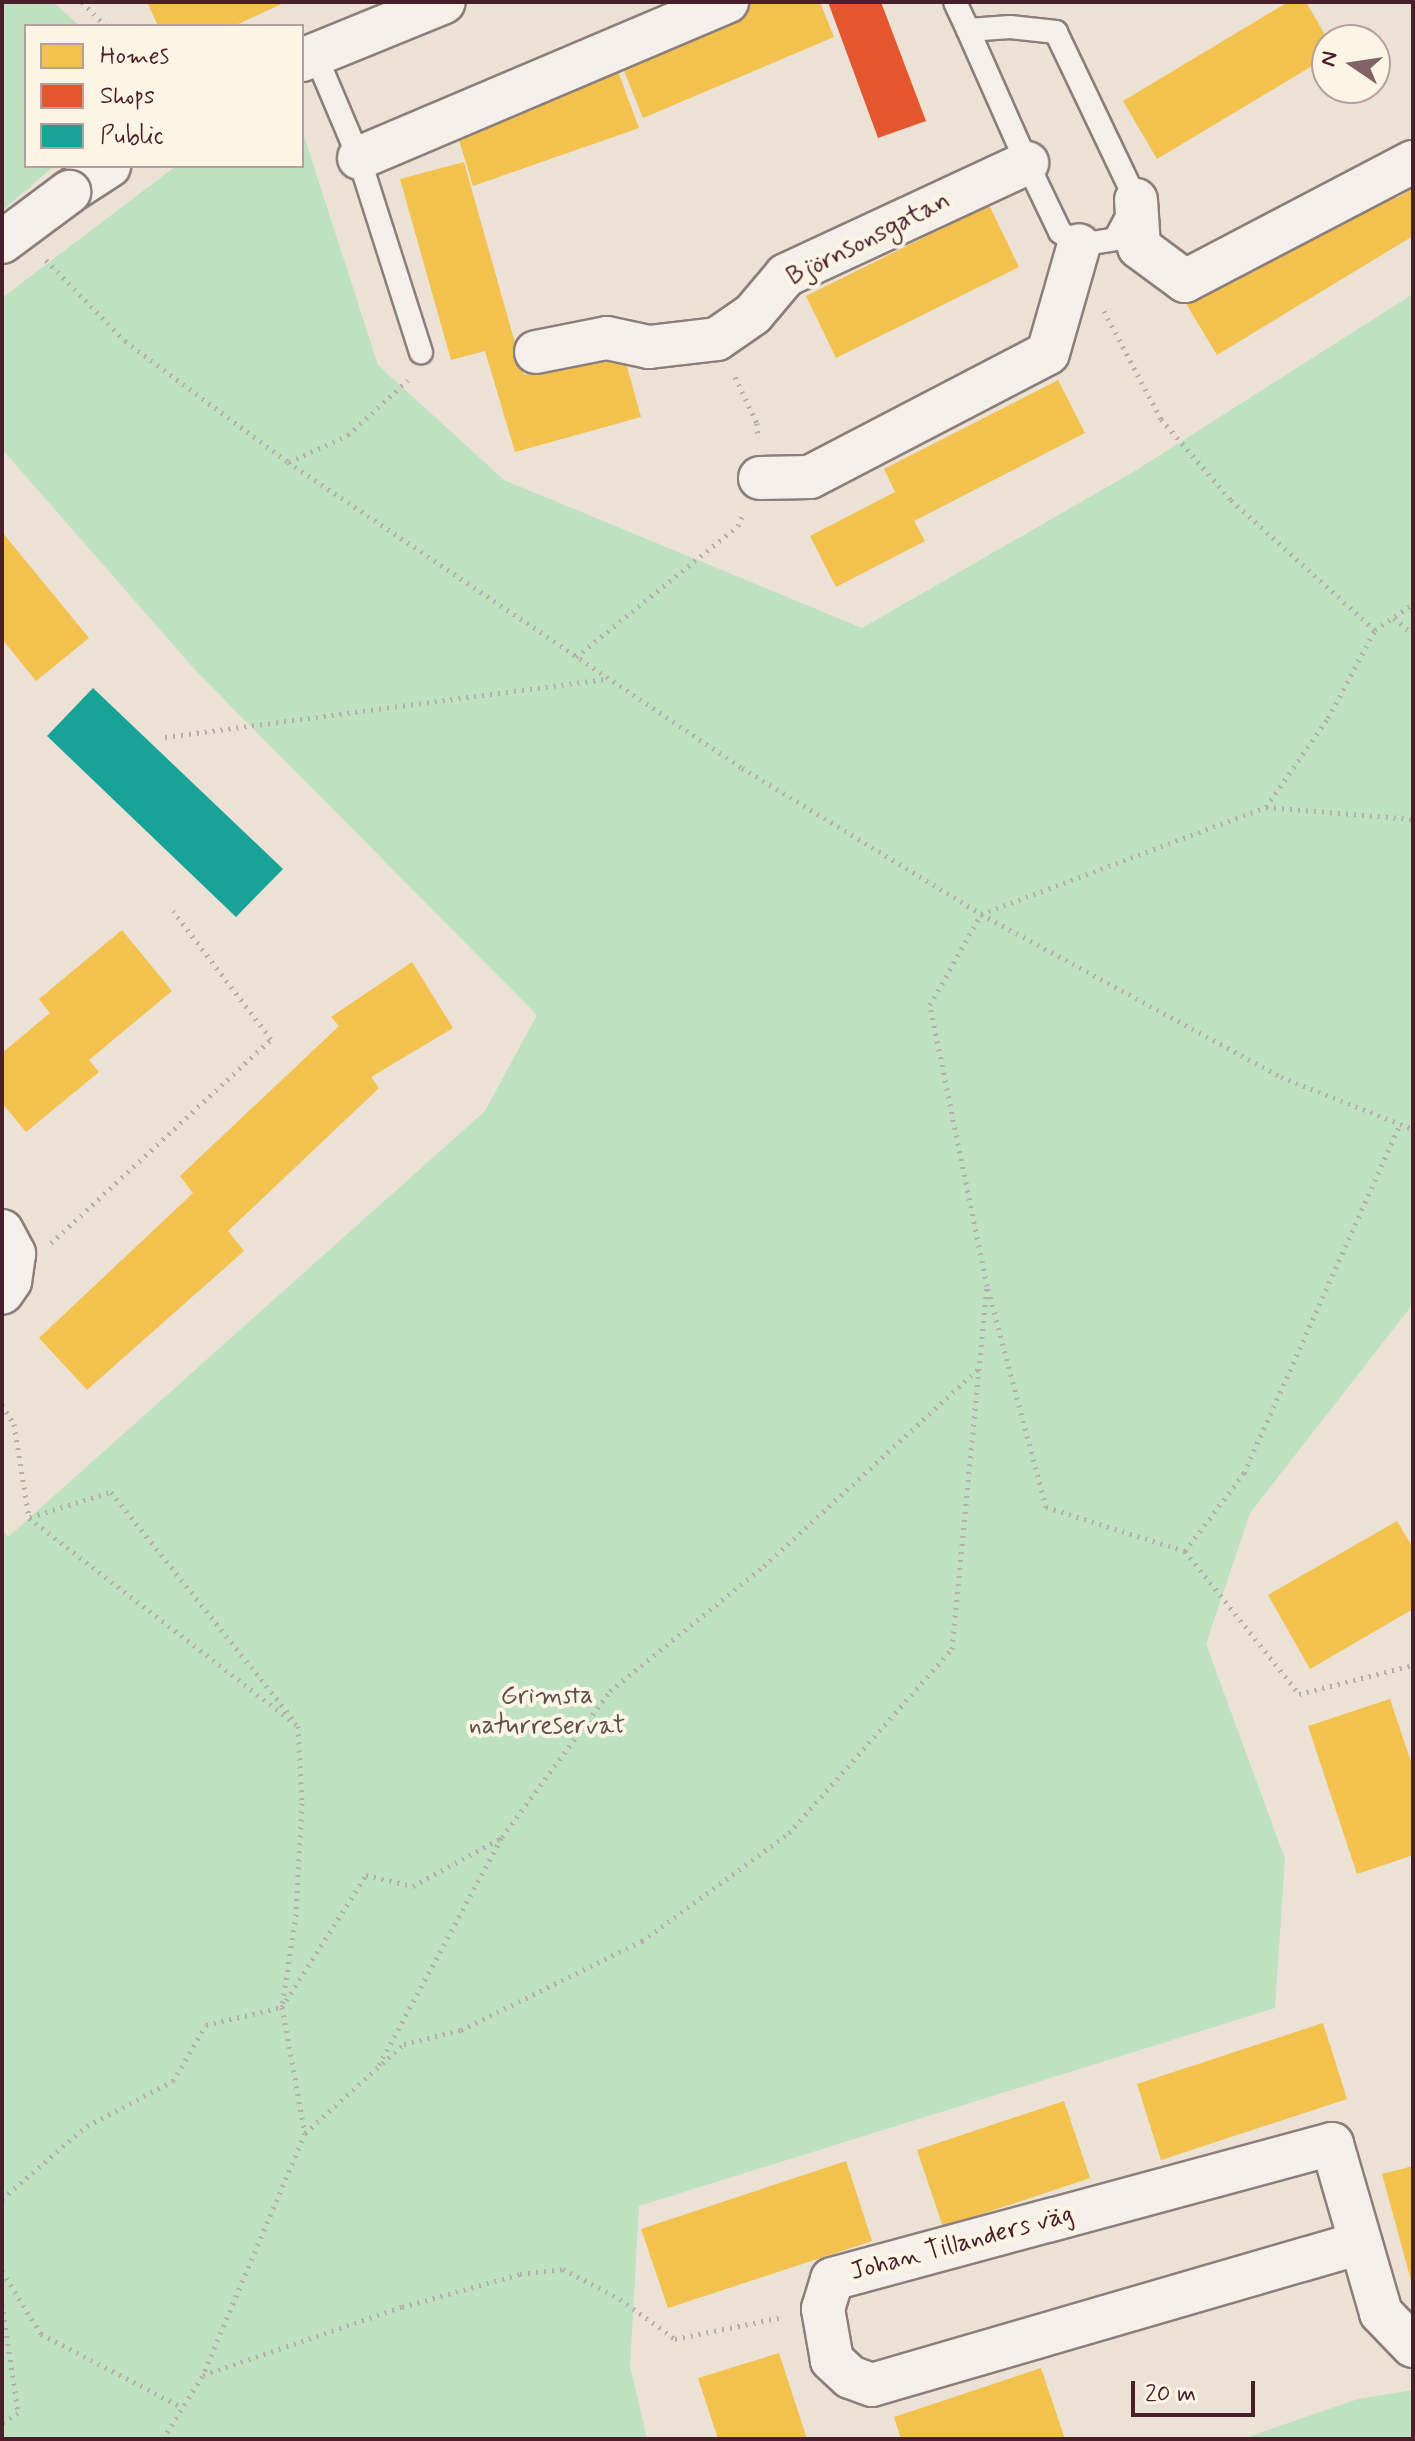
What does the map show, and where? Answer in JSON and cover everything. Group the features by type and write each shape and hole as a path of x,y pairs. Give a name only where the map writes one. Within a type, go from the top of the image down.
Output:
{"street":[{"path":"309,57 444,2"},
{"path":"359,158 727,2"},
{"path":"1136,200 1139,247 1185,281 1413,162"},
{"name":"Björnsonsgatan","path":"536,352 607,338 649,347 717,339 753,314 786,275 1027,163"},
{"path":"21,248 69,192 106,168"},
{"path":"760,478 810,477 1048,353 1079,245"},
{"path":"2,1231 14,1254 6,1287"},
{"name":"Johan Tillanders väg","path":"823,2309 832,2279 1332,2144 1381,2313 1413,2346"},
{"path":"823,2309 832,2360 850,2377 872,2385 1360,2243"}],"lane":[{"path":"955,2 1060,232 1079,245 1115,239 1136,200 1056,32 1010,27 968,30"},
{"path":"309,57 359,158 421,352"}],"path":[{"path":"82,2 104,24"},
{"path":"21,248 125,341 288,462 742,768 981,914 1281,1077 1413,1129"},
{"path":"1101,305 1161,419 1231,500 1375,630"},
{"path":"576,657 738,526 760,478 757,423 717,339"},
{"path":"288,462 348,435 416,373 421,352"},
{"path":"1266,807 1328,718 1375,630 1413,604"},
{"path":"1394,618 1413,634"},
{"path":"165,737 608,679"},
{"path":"1413,819 1266,807 981,914 930,1005 987,1286 1046,1507 1185,1551 1299,1694 1413,1665"},
{"path":"6,1287 271,1039 173,911"},
{"path":"1185,1551 1244,1473 1400,1124"},
{"path":"163,2439 203,2375 305,2133 404,2044 461,2030 642,1941 789,1833 952,1649 987,1286"},
{"path":"376,2069 502,1837 610,1691 764,1566 979,1368"},
{"path":"2,1405 14,1424 29,1518 298,1726"},
{"path":"29,1518 111,1492 298,1726 302,1803 296,1914 282,2007 305,2133"},
{"path":"2,2199 87,2126 173,2081 206,2025 282,2007 366,1875 413,1886 502,1837"},
{"path":"203,2375 402,2307 520,2274 563,2269 620,2299 675,2339 823,2309"},
{"path":"2,2271 41,2334 182,2407"},
{"path":"2,2304 18,2413 2,2423"}],"green space":[{"path":"2,2 53,2 78,24 24,24 24,168 52,168 2,211"},
{"name":"Grimsta naturreservat","path":"304,136 378,365 504,480 862,628 1135,471 1413,294 1413,1304 1250,1513 1206,1644 1285,1859 1275,2008 639,2206 630,2366 647,2439 2,2439 2,1530 8,1537 485,1111 537,1015 197,672 2,449 2,298 173,168 304,168"},
{"path":"1413,2390 1413,2439 1242,2439 1358,2399"}],"building: Homes":[{"path":"147,2 286,2 238,24 157,24"},
{"path":"747,2 820,2 834,37 643,118 618,56"},
{"path":"1288,2 1306,2 1319,24 1311,24 1311,67 1157,159 1123,101"},
{"path":"616,66 639,128 473,186 455,127"},
{"path":"464,162 524,375 622,348 641,417 515,452 485,351 451,360 400,179"},
{"path":"1385,180 1397,198 1413,188 1413,236 1217,355 1185,302"},
{"path":"989,205 1019,267 836,358 806,296"},
{"path":"1058,380 1085,433 914,521 925,541 836,587 810,536 895,492 884,469"},
{"path":"2,532 89,638 36,681 2,639"},
{"path":"122,930 172,991 89,1060 99,1072 26,1132 2,1103 2,1053 50,1013 39,999"},
{"path":"412,962 453,1028 371,1077 379,1088 228,1231 244,1251 87,1390 39,1338 193,1193 180,1176 339,1026 331,1017"},
{"path":"1397,1521 1413,1548 1413,1609 1310,1669 1268,1595"},
{"path":"1390,1699 1413,1768 1413,1855 1357,1874 1308,1726"},
{"path":"1323,2023 1347,2099 1161,2160 1137,2084"},
{"path":"1064,2101 1090,2178 943,2227 917,2150"},
{"path":"846,2161 872,2241 668,2308 641,2229"},
{"path":"1413,2166 1413,2284 1412,2284 1382,2174"},
{"path":"779,2353 807,2439 718,2439 698,2378"},
{"path":"1041,2368 1065,2439 901,2439 894,2417"}],"building: Shops":[{"path":"828,2 881,2 926,121 878,138"}],"building: Public":[{"path":"93,688 283,869 236,917 47,736"}]}
